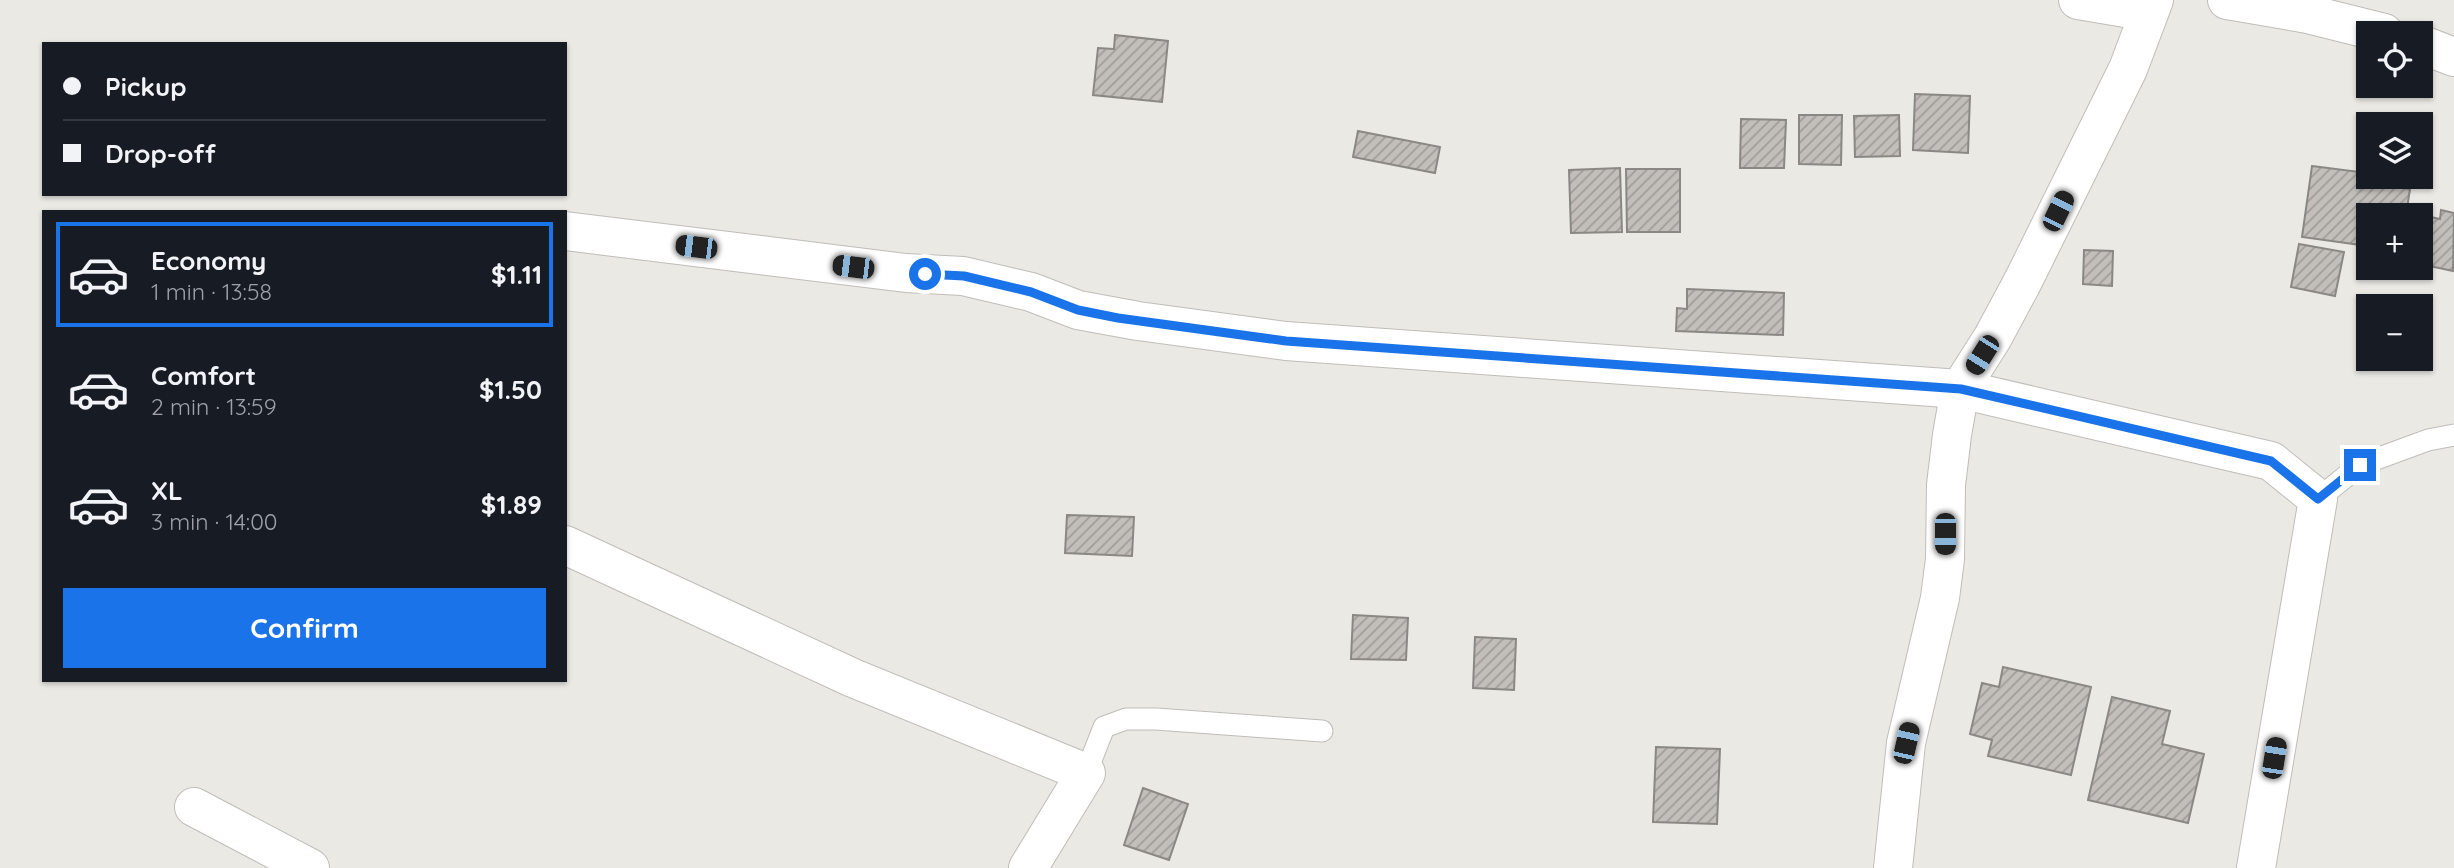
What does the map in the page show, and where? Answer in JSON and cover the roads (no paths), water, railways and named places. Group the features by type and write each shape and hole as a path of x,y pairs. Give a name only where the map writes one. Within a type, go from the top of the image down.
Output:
{"street":[{"path":"1893,868 1906,743 1940,598 1945,559 1946,485 1961,389 2024,282 2128,69 2152,6 2078,0"},
{"path":"2227,0 2308,14 2356,26"},
{"path":"2433,49 2454,57"},
{"path":"567,231 906,273 964,276 1031,292 1078,310 1286,341 1961,389 2271,461 2318,499 2256,868"},
{"path":"567,546 853,678 1086,773 1028,868"},
{"path":"194,807 310,868"}],"lane":[{"path":"2318,499 2360,465 2428,440 2454,435"},
{"path":"1086,773 1104,727 1126,719 1322,732"}]}
